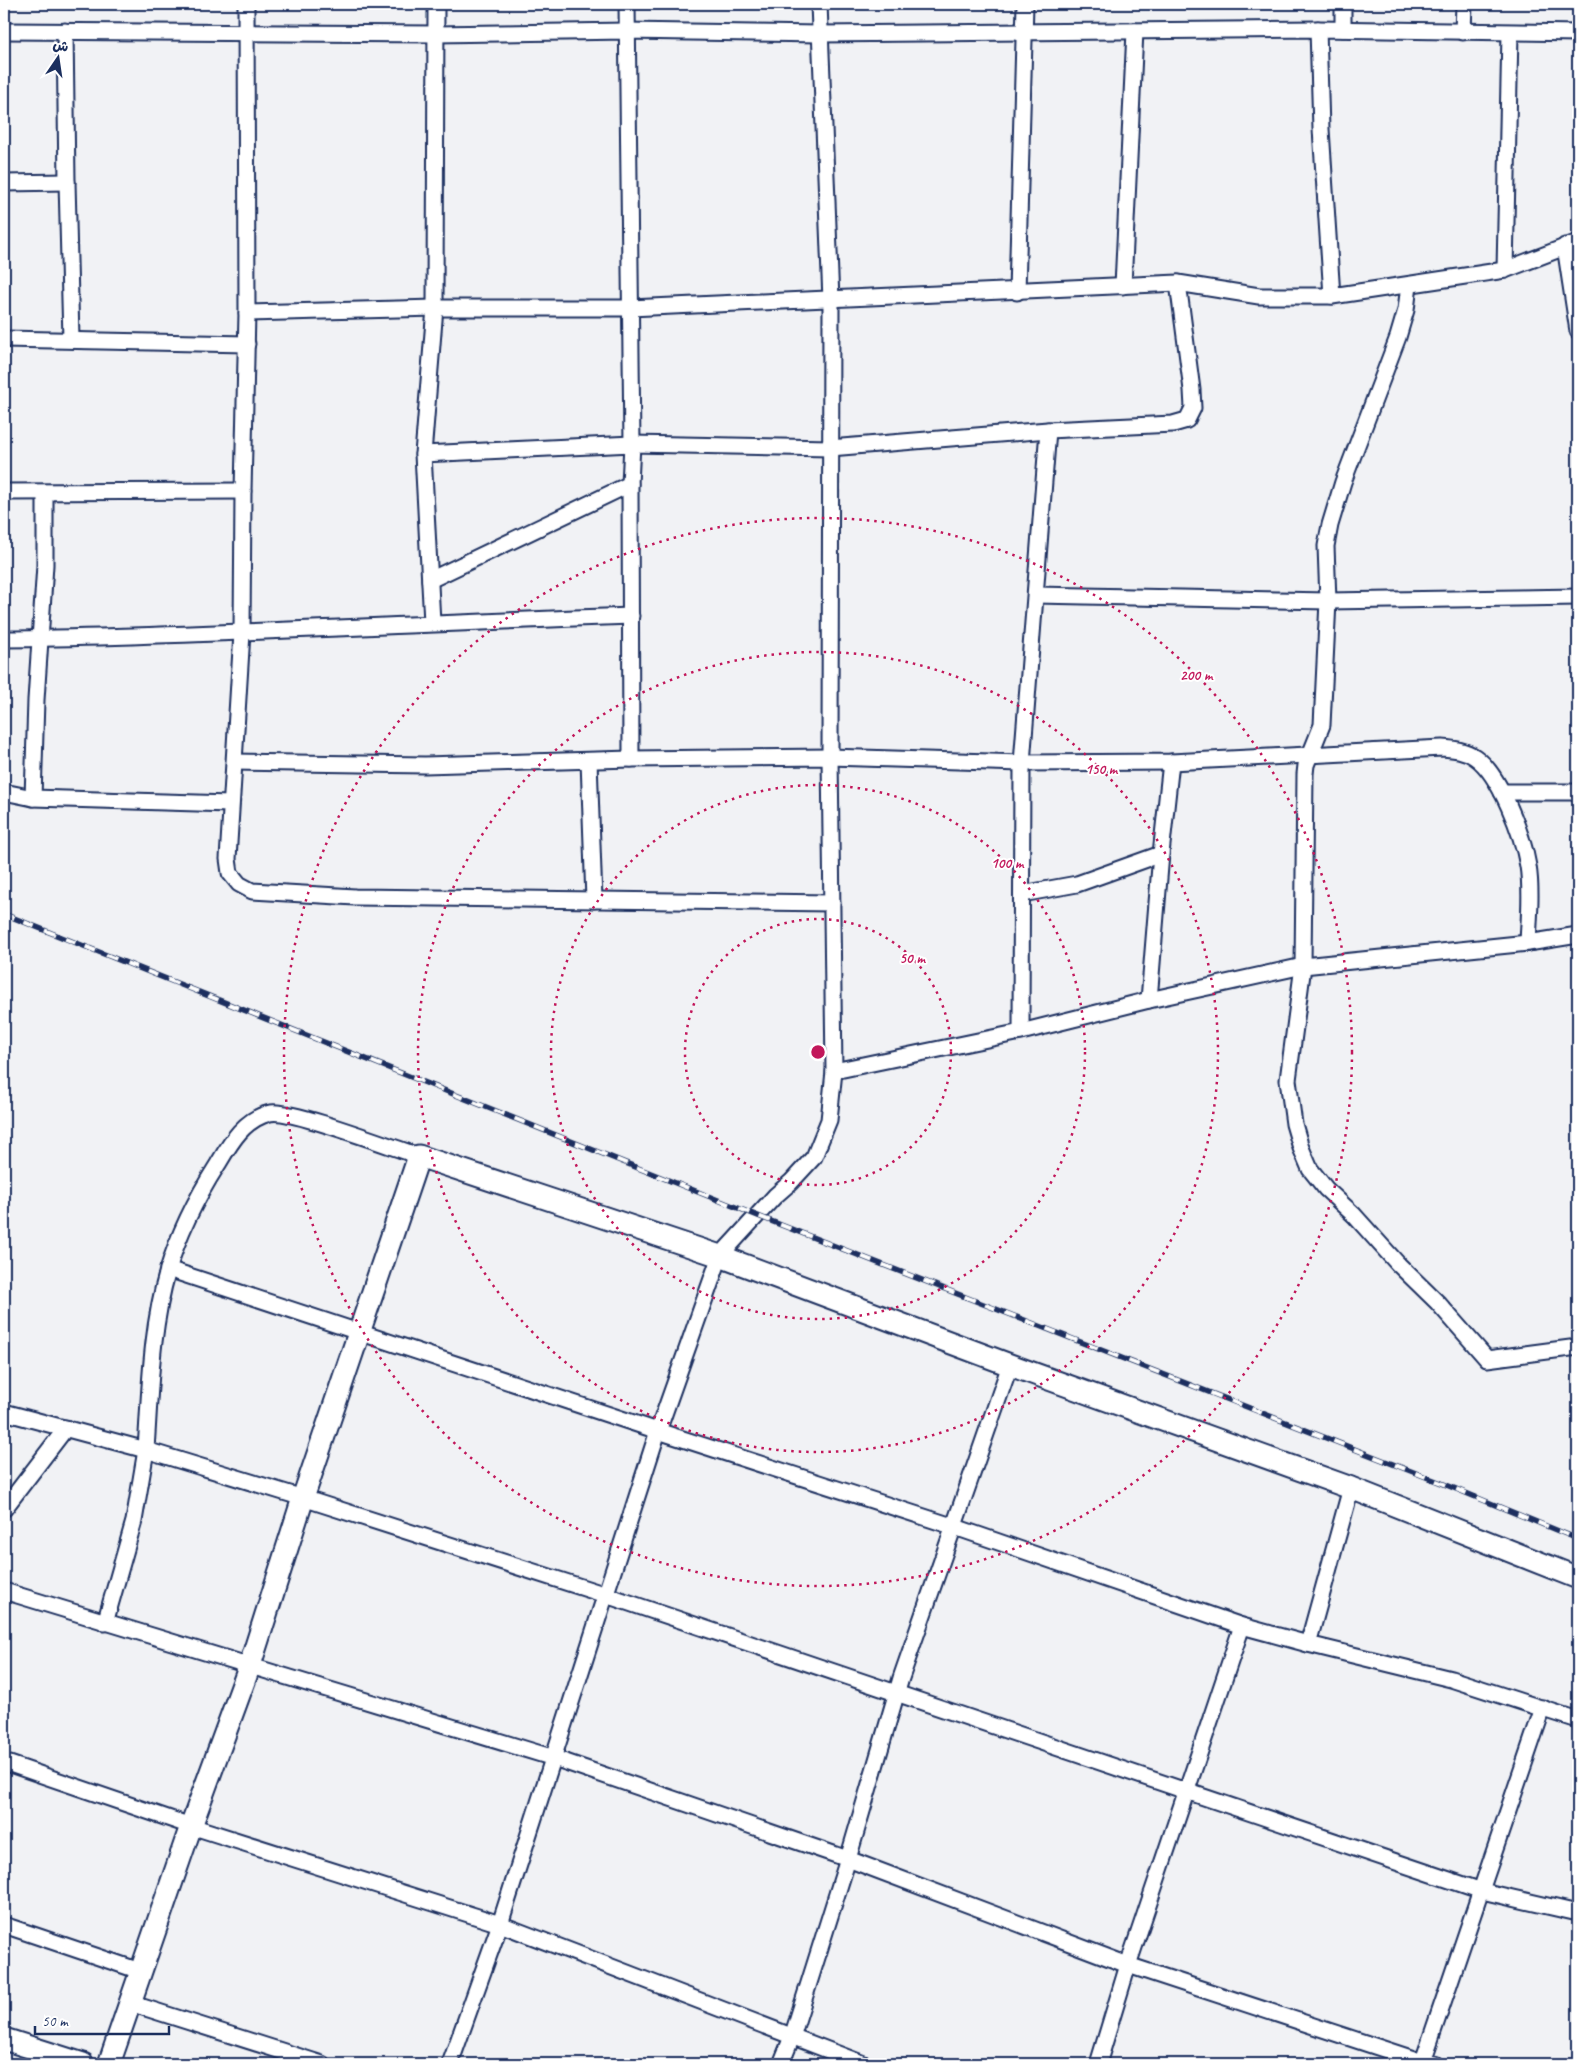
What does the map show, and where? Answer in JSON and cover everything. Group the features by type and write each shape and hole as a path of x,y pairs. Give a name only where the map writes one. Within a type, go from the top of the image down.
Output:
{"main road":[{"path":"109,2064 191,1826 250,1665 303,1498 419,1156 720,1256 1010,1365 1352,1488 1578,1578"},
{"path":"4,2039 83,2064"}],"street":[{"path":"246,4 247,313 242,633 235,762 230,804 228,858 230,873 239,884 252,891 355,897 832,903"},
{"path":"432,622 423,454 435,308 436,4"},
{"path":"627,4 632,444 630,484 631,758"},
{"path":"450,2064 500,1924 658,1431 720,1256 814,1157 829,1120 834,1071 830,757 831,300 819,4"},
{"path":"1017,292 1025,4"},
{"path":"1343,4 1343,29"},
{"path":"1463,32 1464,4"},
{"path":"1318,29 1321,129 1332,296"},
{"path":"4,31 436,34 626,31 820,34 1343,29 1578,33"},
{"path":"65,31 71,339"},
{"path":"1123,286 1135,31"},
{"path":"1505,270 1510,33"},
{"path":"4,183 67,182"},
{"path":"247,313 435,308 630,308 1178,284 1259,296 1332,296 1505,270 1571,244 1578,331"},
{"path":"423,454 632,444 830,448 1048,430 1158,425 1187,420 1193,408 1192,390 1178,284"},
{"path":"1409,284 1406,310 1398,337 1344,482 1330,525 1326,546 1328,601 1322,725 1306,765 1304,782 1303,966 1288,1068 1288,1085 1294,1124 1301,1148 1314,1175 1354,1215 1398,1264 1438,1303 1487,1358 1578,1347"},
{"path":"4,339 246,344"},
{"path":"1021,1032 1022,763 1048,430"},
{"path":"430,580 630,484"},
{"path":"4,492 243,491"},
{"path":"33,798 36,700 45,565 46,493"},
{"path":"1036,595 1328,601 1578,597"},
{"path":"4,639 242,633 432,622 631,616"},
{"path":"235,762 424,765 588,761 631,758 830,757 1022,763 1171,762 1442,748 1456,749 1466,752 1483,764 1502,792 1519,834 1528,867 1528,943"},
{"path":"588,761 594,900"},
{"path":"1149,1000 1171,762"},
{"path":"4,792 33,798 230,804"},
{"path":"1502,792 1578,792"},
{"path":"1022,894 1082,882 1161,854"},
{"path":"834,1071 1021,1032 1149,1000 1303,966 1528,943 1578,935"},
{"path":"104,1623 134,1521 146,1450 153,1353 168,1269 182,1231 203,1187 241,1129 256,1118 272,1112 295,1115 419,1156"},
{"path":"168,1269 658,1431 955,1526 1242,1626 1451,1679 1578,1720"},
{"path":"781,2064 792,2037 848,1859 896,1694 1010,1365"},
{"path":"4,1412 146,1450 303,1498 606,1595 1482,1891 1578,1913"},
{"path":"4,1509 66,1428"},
{"path":"1308,1644 1352,1488"},
{"path":"4,1591 104,1623 250,1665 554,1758 848,1859 1128,1965 1427,2064 1482,1891 1544,1708"},
{"path":"1098,2064 1128,1965 1242,1626"},
{"path":"4,1762 191,1826 500,1924 864,2064"},
{"path":"4,1925 140,1971"},
{"path":"130,2003 322,2064"}],"railway":[{"path":"4,914 758,1216 1444,1484 1578,1539"}]}
